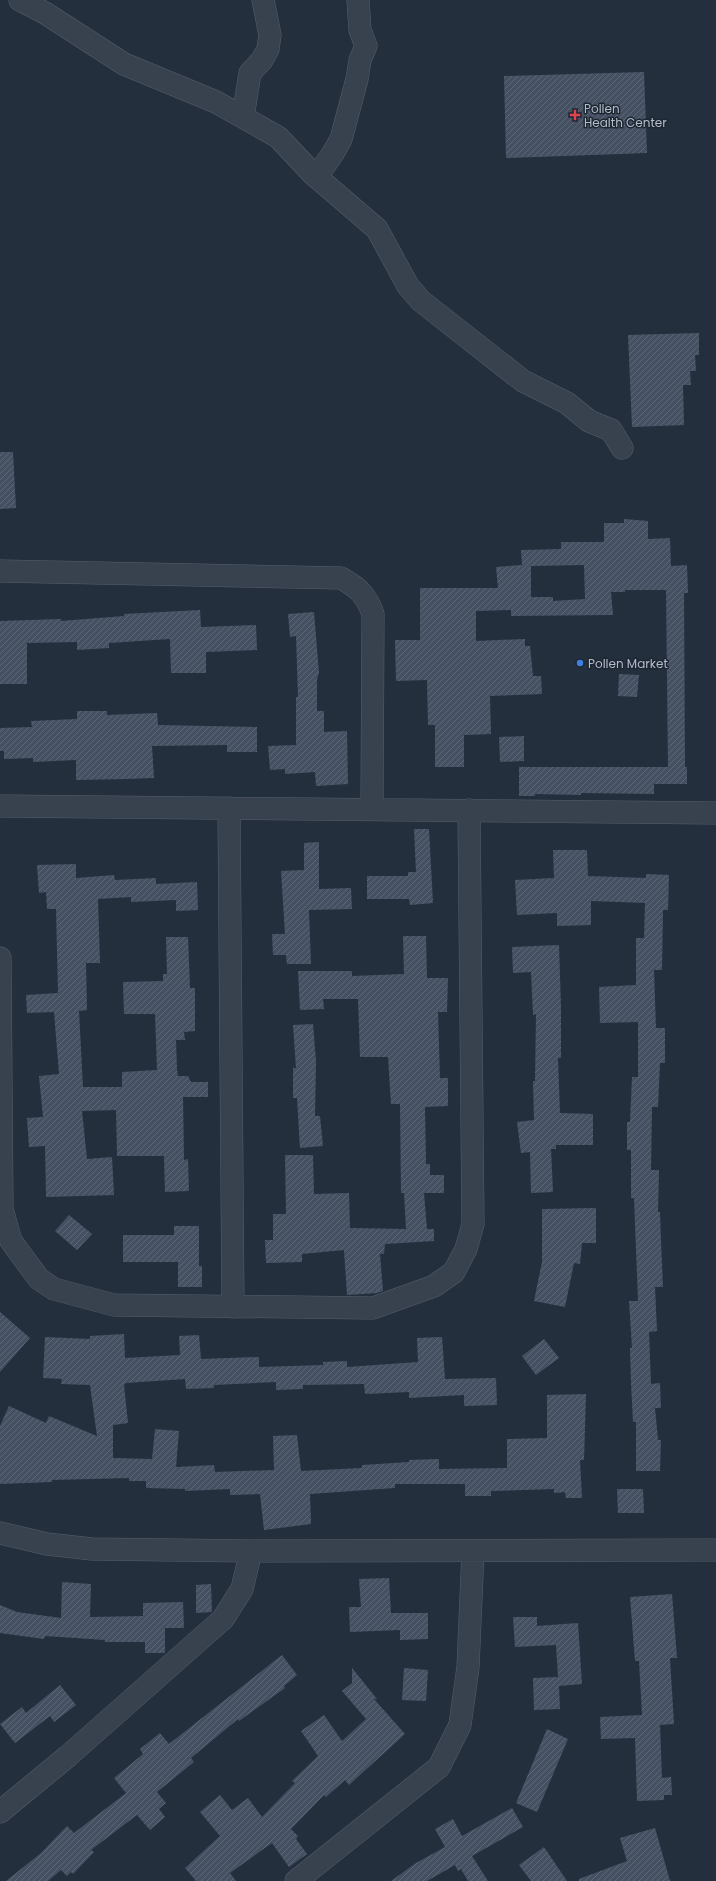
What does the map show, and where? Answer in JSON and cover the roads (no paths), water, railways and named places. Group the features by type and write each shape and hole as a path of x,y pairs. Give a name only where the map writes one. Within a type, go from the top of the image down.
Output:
{"street":[{"path":"20,0 45,13 124,64 216,102 278,137 316,176 378,229 408,286 421,300 523,381 567,403 589,421 611,430 622,448"},
{"path":"243,117 250,73 262,60 268,49 270,35 263,0"},
{"path":"316,176 332,155 341,139 358,79 360,60 366,46 360,30 358,0"},
{"path":"0,571 341,578 354,585 363,593 373,614 372,808"},
{"path":"0,806 372,808 716,813"},
{"path":"229,808 233,1307"},
{"path":"0,958 2,1209 11,1241 39,1279 54,1289 114,1305 373,1308 434,1286 454,1272 466,1249 473,1224 470,810"},
{"path":"0,1533 47,1544 92,1549 251,1551 716,1550"},
{"path":"0,1812 68,1756 223,1618 242,1589 251,1551"},
{"path":"296,1881 439,1767 460,1726 468,1667 473,1551"}],"place":[{"name":"Pollen Health Center","path":"575,115"},
{"name":"Pollen Market","path":"580,663"}]}
